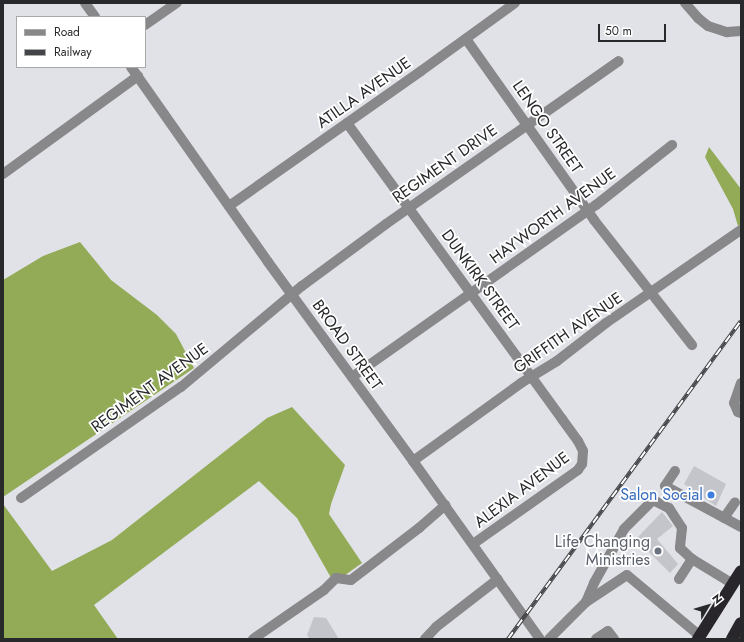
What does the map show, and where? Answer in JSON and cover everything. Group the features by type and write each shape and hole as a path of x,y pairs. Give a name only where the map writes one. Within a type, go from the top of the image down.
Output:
{"highway":[{"path":"702,638 709,622 741,571"},
{"path":"732,639 741,623"}],"street":[{"path":"85,3 94,16"},
{"path":"146,24 177,3"},
{"name":"ATILLA AVENUE","path":"229,206 515,3"},
{"path":"684,3 708,26 727,32 741,31"},
{"name":"LENGO STREET","path":"466,39 588,210 651,294 692,345"},
{"name":"REGIMENT DRIVE","path":"292,295 386,224 619,61"},
{"name":"BROAD STREET","path":"132,68 292,295 413,460 540,639"},
{"path":"3,174 138,76"},
{"name":"DUNKIRK STREET","path":"347,123 578,441 584,457"},
{"name":"HAYWORTH AVENUE","path":"352,377 588,210 672,145"},
{"name":"GRIFFITH AVENUE","path":"413,460 741,230"},
{"name":"REGIMENT AVENUE","path":"21,498 182,387 292,295"},
{"path":"741,383 734,402 738,412 741,413"},
{"name":"ALEXIA AVENUE","path":"473,544 578,470 584,457"},
{"path":"586,602 594,583 624,529 653,500 675,471"},
{"path":"665,486 741,527"},
{"path":"653,500 668,508 682,528 680,548 692,560 733,584"},
{"path":"724,518 735,502"},
{"path":"252,639 324,590 336,578 351,580 419,528 445,505"},
{"path":"679,579 692,560"},
{"path":"549,639 586,602 627,575 702,638"},
{"path":"425,639 436,627 498,579"},
{"path":"596,639 608,631 614,639"}],"green space":[{"path":"709,147 741,189 741,224 738,226 733,209 705,157"},
{"path":"80,242 111,280 157,315 176,334 194,368 3,497 3,280 43,256"},
{"path":"292,407 345,465 331,504 329,514 362,563 334,583 297,518 259,481 94,605 118,639 3,639 3,504 52,571 112,540 267,418"}],"building":[{"name":"Salon Social","path":"694,466 726,484 716,506 684,484"},
{"name":"Life Changing Ministries","path":"662,512 673,526 657,539 678,564 670,573 636,539"},
{"path":"314,617 326,618 339,639 310,639 307,635"}],"railway":[{"path":"508,639 741,321"}],"place":[{"name":"Salon Social","path":"711,495"},
{"name":"Life Changing Ministries","path":"658,551"}]}
